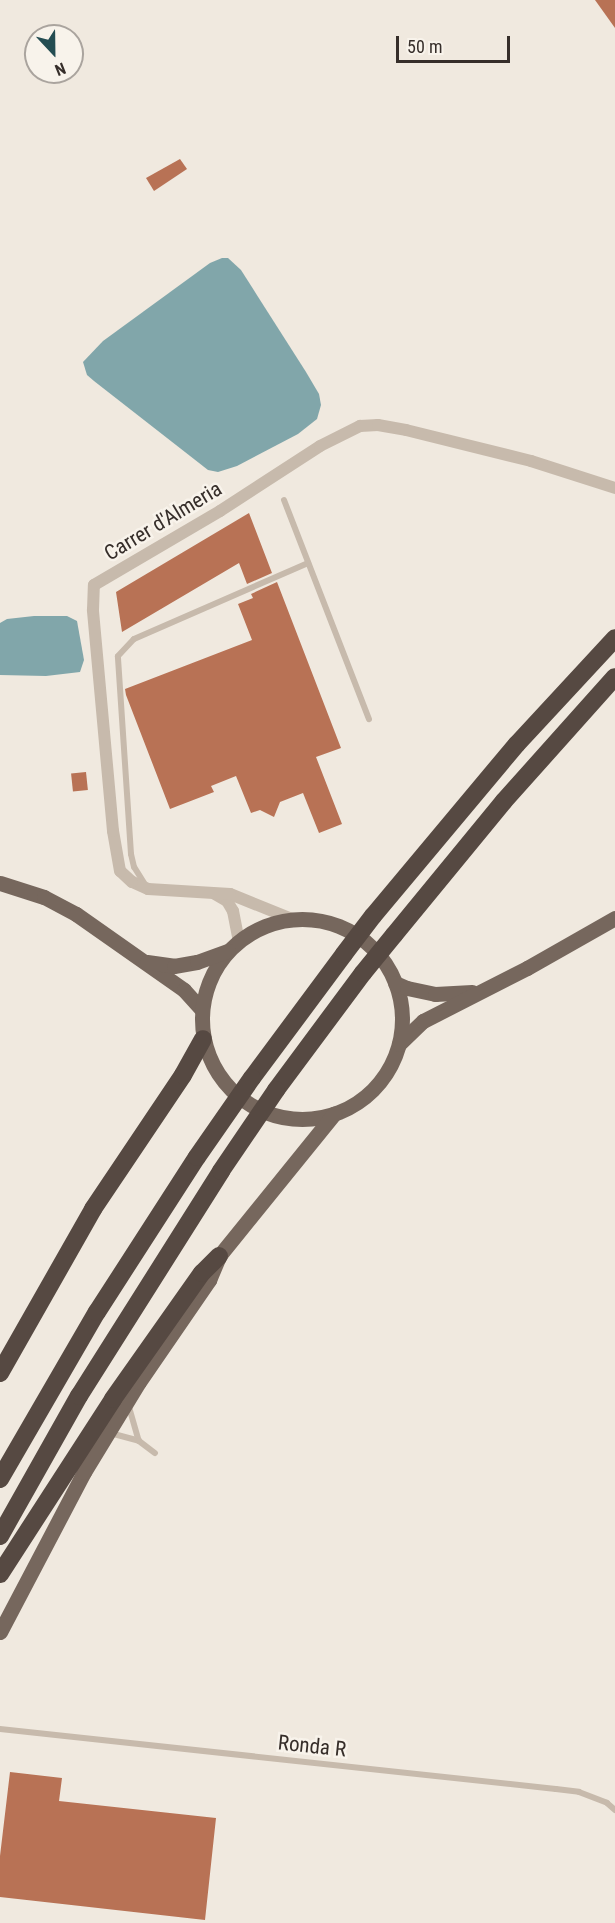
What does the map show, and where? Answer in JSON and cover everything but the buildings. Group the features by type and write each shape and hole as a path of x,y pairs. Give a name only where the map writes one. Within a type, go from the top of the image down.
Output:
{"highway":[{"path":"0,1479 97,1312 197,1157 252,1078 373,916 517,744 615,638"},
{"path":"0,1536 79,1396 221,1171 276,1090 394,935 504,801 615,677"},
{"path":"0,1373 88,1217 183,1076 203,1039"},
{"path":"0,1574 113,1399 202,1273 219,1256"}],"main road":[{"path":"0,883 24,889 61,906 184,990 202,1010"},
{"path":"399,1044 423,1021 527,968 615,918"},
{"path":"145,962 174,966 197,962 233,946 264,926 292,919 334,924 360,938 381,957 395,983 402,1013 399,1044 388,1070 371,1091 354,1104 335,1113 307,1119 293,1119 252,1106 220,1078 207,1053 203,1039 202,1010 210,979 233,946"},
{"path":"395,983 435,994 478,991"},
{"path":"0,1632 43,1547 108,1433 209,1280 219,1256 322,1126 335,1113"}],"street":[{"name":"Carrer d'Almeria","path":"292,919 230,894 148,889 124,877 117,862 93,609 94,585 229,505 320,446 360,426 378,425 406,429 531,461 615,488"},
{"path":"214,893 226,901 233,911 233,946"}],"lane":[{"path":"284,500 369,719"},
{"path":"148,889 134,867 131,854 118,656 134,639 308,563"},
{"path":"129,1399 129,1412 139,1441"},
{"path":"108,1433 139,1441 156,1453"},
{"name":"Ronda R","path":"0,1729 579,1792 607,1803 615,1810"}],"water":[{"path":"228,258 241,270 306,372 319,394 321,405 317,419 298,434 237,466 218,472 208,470 94,381 87,375 83,362 103,341 210,263"},
{"path":"67,616 77,621 84,660 80,672 46,676 0,675 0,623 7,619"}]}
